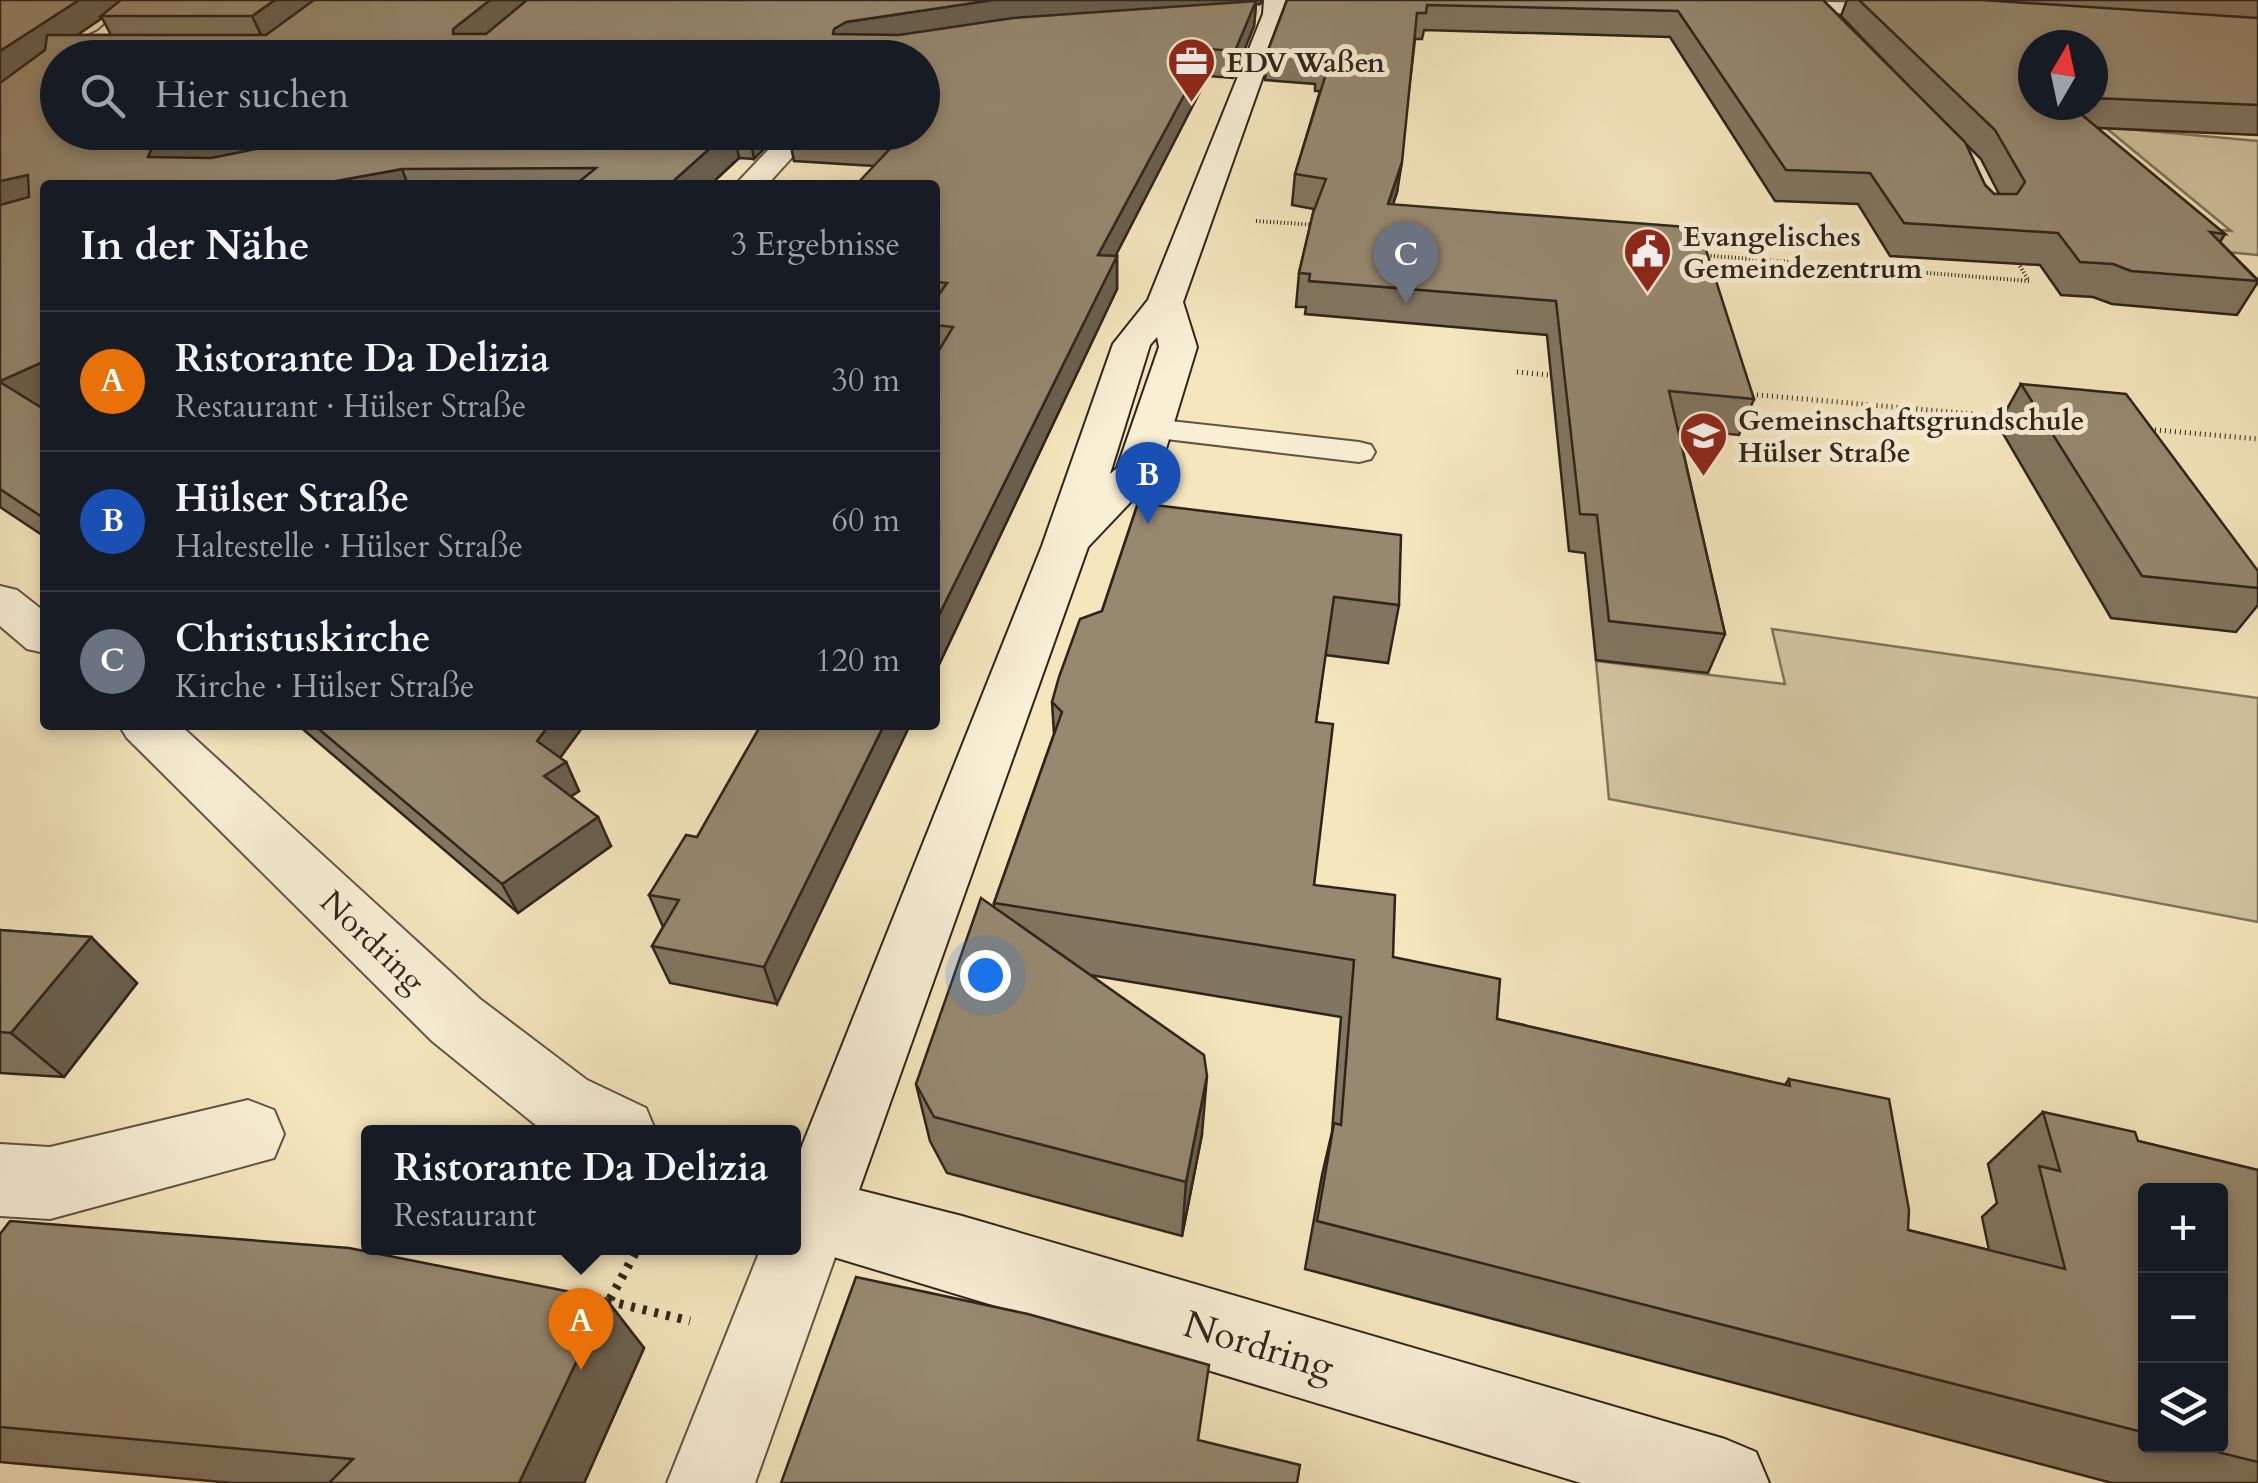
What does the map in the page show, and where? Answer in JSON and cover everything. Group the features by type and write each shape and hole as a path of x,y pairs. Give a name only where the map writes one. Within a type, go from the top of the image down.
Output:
{"main road":[{"path":"98,40 148,0"},
{"path":"1642,0 1948,10"},
{"path":"1811,4 1837,31"},
{"path":"802,1211 1065,546 1132,344 1165,302 1274,10"},
{"path":"755,180 784,150"},
{"path":"1065,546 1137,472 1178,347 1165,302"},
{"path":"0,601 40,633"},
{"name":"Nordring","path":"151,730 456,1020 562,1103 606,1125"},
{"path":"0,1180 50,1183 248,1134"},
{"name":"Nordring","path":"802,1211 962,1255 1725,1483"},
{"path":"710,1483 764,1340 789,1255"}],"lane":[{"path":"1152,430 1360,452"}],"path":[{"path":"1200,216 1318,226"},
{"path":"1694,255 2029,281 2010,248"},
{"path":"1516,372 1575,378"},
{"path":"1731,392 2024,418"},
{"path":"2141,429 2258,439"},
{"path":"610,1299 634,1255"},
{"path":"591,1298 610,1299 764,1340"}],"shaded area":[{"path":"2105,127 2258,141 2258,255 2059,236 2037,213 2231,231"},
{"path":"1772,629 2258,698 2258,922 1609,799 1596,661 1785,684"}],"building":[{"path":"0,0 79,0 0,51"},
{"path":"121,0 275,0 252,16 101,16"},
{"path":"314,0 490,0 453,29 453,34 486,34 527,0 993,0 846,22 833,34 899,35 1013,18 1256,1 1235,51 1209,49 1098,255 1117,256 940,613 940,349 953,327 940,326 940,293 947,283 940,282 940,180 861,180 889,150 940,150 940,40 46,40 47,35 266,35"},
{"path":"1287,0 1823,0 1965,142 1985,185 1994,194 2017,194 2025,182 1995,130 1859,0 1981,0 2258,18 2258,105 2108,99 2108,30 2018,30 2018,120 2088,120 2225,234 2210,232 2258,281 2131,271 2113,264 2080,262 2058,233 1904,223 1870,173 1786,170 1678,11 1427,5 1426,13 1417,13 1402,162 1388,204 1699,228 1754,399 1669,391 1725,634 1609,621 1597,515 1580,514 1556,301 1309,281 1310,274 1299,273 1313,213 1326,179 1295,174 1329,64 1317,64 1319,57 1267,53"},
{"path":"40,54 40,150 151,150 148,157 211,158 251,150 708,150 675,180 581,180 596,168 402,169 342,180 40,180 40,363 0,381 0,205 29,197 28,175 0,181 0,83"},
{"path":"0,382 40,407 40,516 0,489"},
{"path":"2021,384 2126,394 2258,571 2258,588 2142,576"},
{"path":"1138,503 1401,535 1399,605 1334,597 1316,722 1333,724 1314,885 1395,895 1393,957 1500,979 1497,1019 1790,1086 1789,1079 1889,1099 1909,1210 1908,1230 2065,1269 2039,1166 2060,1171 2043,1112 2135,1132 2138,1141 2258,1170 2258,1462 2221,1453 2228,1453 2228,1183 2138,1183 2138,1431 1317,1221 1334,1123 1341,1125 1354,960 994,903 1062,712 1052,702 1080,619 1102,611"},
{"path":"320,730 545,730 537,741 566,762 544,776 598,817 502,884"},
{"path":"758,730 882,730 764,967 652,946 679,900 649,895 686,835 697,837"},
{"path":"981,898 1204,1055 1207,1076 1186,1182 934,1117 916,1084"},
{"path":"0,930 91,937 11,1033 0,1032"},
{"path":"10,1221 349,1248 361,1250 361,1255 384,1255 606,1299 519,1483 329,1483 353,1459 0,1427 0,1234"},
{"path":"856,1277 1028,1314 1209,1365 1198,1440 1300,1465 1297,1483 781,1483"}],"place":[{"name":"EDV Waßen","path":"1191,104"},
{"name":"Evangelisches Gemeindezentrum","path":"1648,294"},
{"name":"Christuskirche","path":"1406,304"},
{"name":"Gemeinschaftsgrundschule Hülser Straße","path":"1703,478"},
{"name":"Hülser Straße","path":"1148,524"},
{"name":"Ristorante Da Delizia","path":"581,1370"}]}
